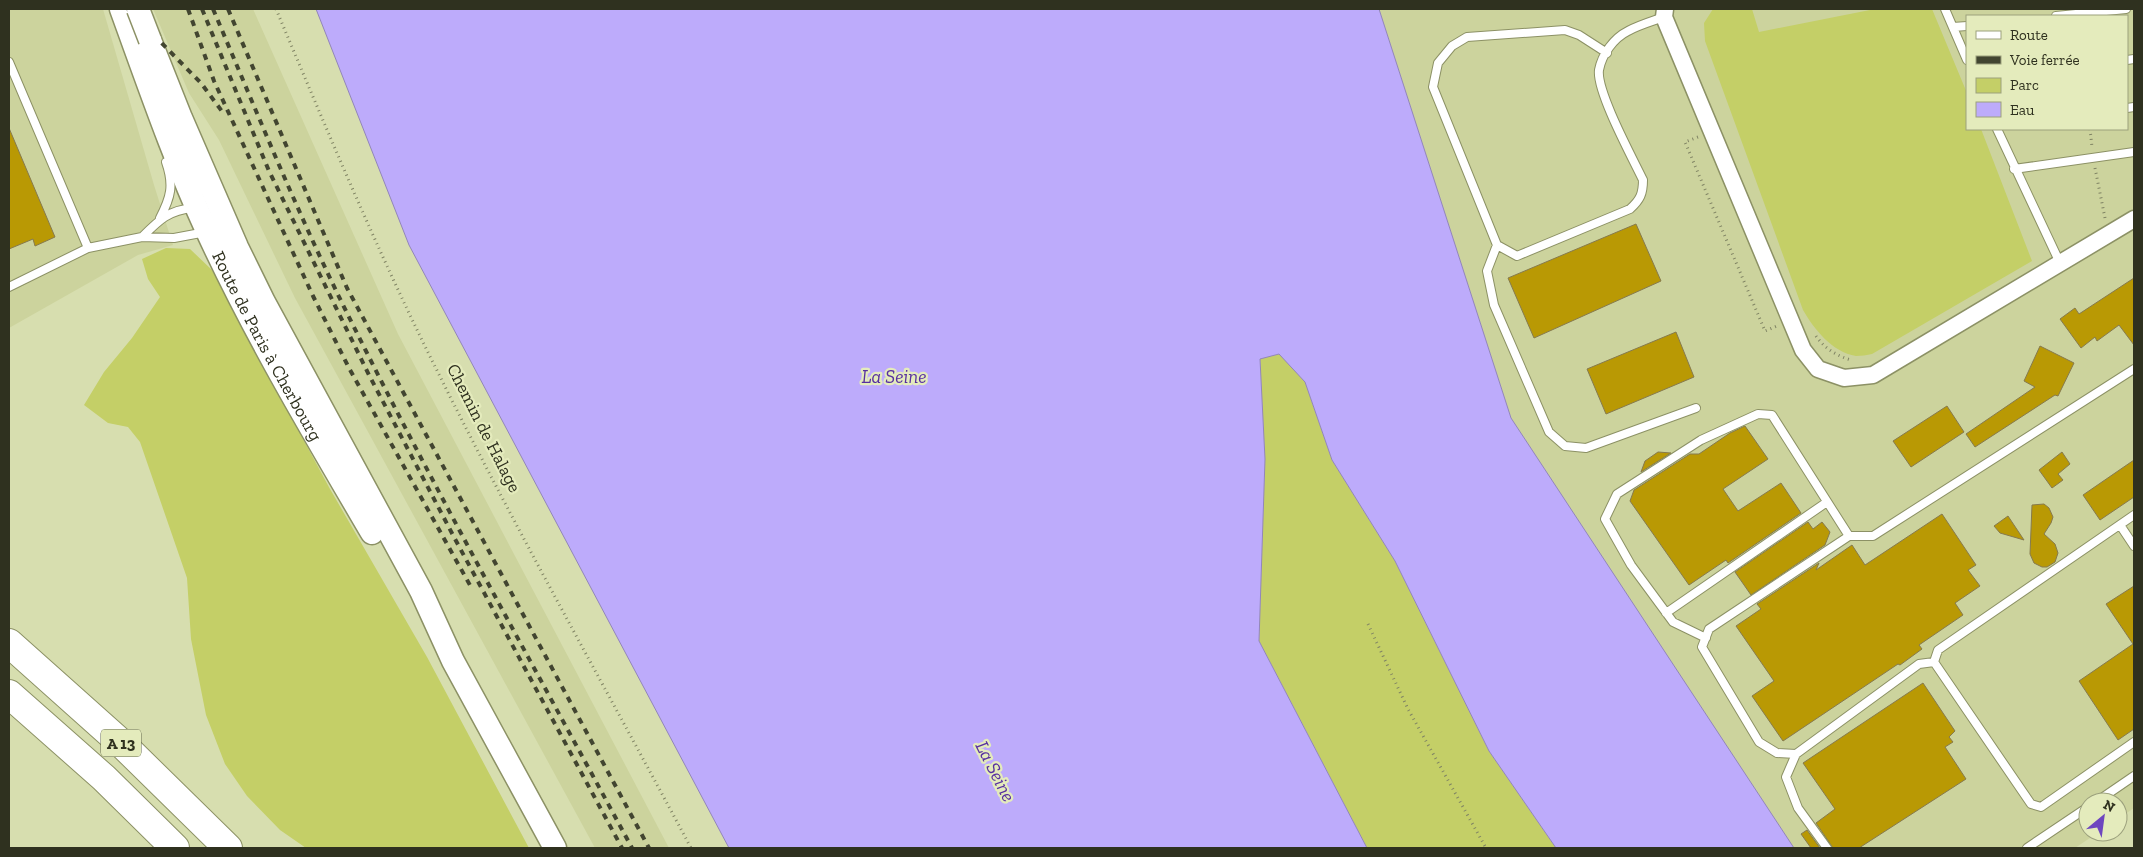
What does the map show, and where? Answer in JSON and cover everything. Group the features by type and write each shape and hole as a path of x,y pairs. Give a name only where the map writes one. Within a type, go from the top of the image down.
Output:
{"highway":[{"name":"A 13","path":"9,642 121,743 228,848"},
{"name":"A 13","path":"9,694 104,778 175,848"}],"main road":[{"name":"Route de Paris à Cherbourg","path":"127,14 150,40 181,118 211,216"},
{"name":"Route de Paris à Cherbourg","path":"127,14 166,132 211,216 286,387 377,542 454,661 555,848"}],"street":[{"path":"1665,13 1790,320 1803,350 1818,369 1844,378 1874,375 2134,219"}],"lane":[{"path":"1945,9 1966,58"},
{"path":"2066,15 2126,9"},
{"path":"1607,52 1579,34 1565,30 1467,37 1452,46 1438,63 1434,87 1497,245 1517,256 1630,209 1638,202 1643,192 1643,180 1604,96 1599,72 1612,44 1628,31 1665,13"},
{"path":"127,14 158,135"},
{"path":"1953,27 1966,26"},
{"path":"9,62 88,248"},
{"path":"1996,130 2060,263"},
{"path":"2014,169 2134,152"},
{"path":"142,237 160,218 170,197 172,179 164,154"},
{"path":"160,218 180,209 211,216"},
{"path":"9,287 88,248 142,237 174,238 211,216"},
{"path":"1497,245 1487,271 1494,305 1549,432 1566,446 1586,448 1696,408"},
{"path":"1796,754 1777,754 1759,742 1702,647 1709,629 1849,536 1874,536 2134,369"},
{"path":"1706,638 1673,622 1632,565 1605,519 1617,494 1701,440 1758,414 1772,415 1849,536"},
{"path":"1666,613 1827,502"},
{"path":"1934,662 1938,650 2134,516"},
{"path":"2120,525 2134,546"},
{"path":"1934,662 2031,804 2041,807 2134,742"},
{"path":"1827,848 1798,808 1786,777 1796,754 1920,664 1934,662"},
{"path":"2111,792 2134,776"},
{"path":"2026,848 2078,814"}],"path":[{"name":"Chemin de Halage","path":"276,9 317,107 400,294 485,463 691,848"},
{"path":"2090,130 2103,212 2113,231"},
{"path":"1712,131 1685,142 1765,331 1802,316 1822,344 1840,357 1853,360"},
{"path":"1368,624 1408,709 1486,848"}],"shaded area":[{"path":"9,9 103,9 173,245 138,255 9,328"},
{"path":"153,9 253,9 398,334 669,848 595,848 295,298 219,140 189,93"},
{"path":"1379,9 2134,9 2134,808 2128,812 2128,792 2078,792 2078,842 2084,842 2075,848 1794,848 1511,418"}],"green space":[{"path":"1713,9 1752,9 1759,32 1875,9 1932,9 1966,91 1966,130 1981,130 2032,261 1872,354 1856,356 1847,354 1832,345 1818,332 1803,310 1705,41 1704,23"},
{"path":"166,248 190,249 212,270 330,489 427,657 529,848 306,848 280,830 247,796 225,764 206,715 191,639 187,578 140,442 128,427 108,423 84,405 104,372 132,338 160,297 148,279 142,259"},
{"path":"1280,354 1305,382 1332,460 1395,561 1489,751 1556,848 1367,848 1259,641 1265,459 1260,358"}],"water":[{"name":"La Seine","path":"316,9 1379,9 1511,418 1794,848 1556,848 1489,751 1395,561 1332,460 1305,382 1279,354 1260,359 1265,459 1259,641 1367,848 729,848 409,245"}],"building":[{"path":"9,128 55,237 35,246 33,239 9,249"},
{"path":"1636,224 1661,281 1534,338 1508,278"},
{"path":"2134,278 2134,345 2119,325 2097,341 2095,337 2081,348 2060,319 2075,308 2079,314"},
{"path":"1676,332 1694,377 1606,414 1587,369"},
{"path":"2040,346 2074,363 2058,396 2055,395 1975,447 1966,434 2035,387 2024,381"},
{"path":"1947,406 1964,432 1911,467 1893,441"},
{"path":"1745,426 1768,459 1723,489 1738,511 1781,483 1801,513 1728,563 1726,560 1689,585 1630,501 1634,490 1690,454 1699,454 1730,433"},
{"path":"1658,452 1671,453 1641,472 1645,461"},
{"path":"2062,452 2070,464 2058,474 2063,480 2052,488 2039,470"},
{"path":"2134,460 2134,497 2100,520 2083,495"},
{"path":"2044,504 2049,508 2053,517 2044,534 2055,544 2058,553 2055,562 2047,567 2034,563 2030,554 2032,505"},
{"path":"1942,514 1976,565 1968,570 1980,586 1955,603 1963,615 1919,645 1922,649 1900,665 1898,664 1783,741 1752,696 1774,681 1736,626 1761,609 1757,604 1819,563 1816,570 1852,545 1865,565"},
{"path":"2008,516 2024,540 2000,533 1994,526"},
{"path":"1808,522 1813,529 1822,522 1830,532 1825,545 1751,595 1735,572"},
{"path":"2134,586 2134,729 2118,740 2079,681 2133,644 2106,604"},
{"path":"1923,683 1955,731 1949,737 1953,742 1945,747 1966,779 1859,848 1833,848 1816,823 1835,809 1803,763"},
{"path":"1807,830 1820,848 1811,848 1801,834"}],"railway":[{"path":"128,9 201,83 224,114"},
{"path":"188,9 214,81 313,296 349,368 471,587"},
{"path":"202,9 269,171 369,375 455,539 622,848"},
{"path":"213,9 294,199 346,311 451,514 632,848"},
{"path":"228,9 347,288 649,848"}]}
